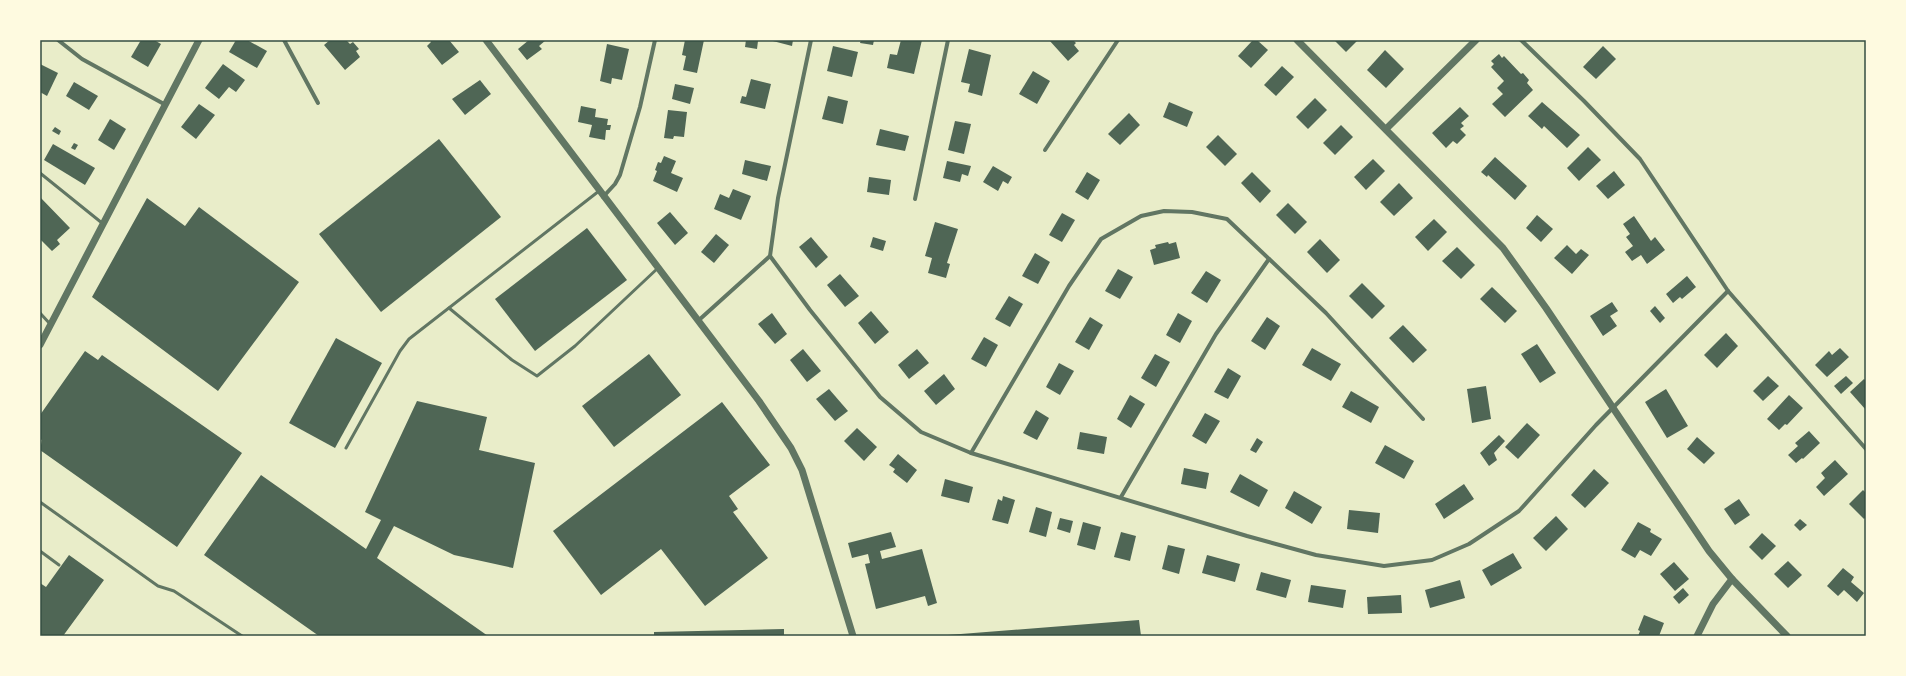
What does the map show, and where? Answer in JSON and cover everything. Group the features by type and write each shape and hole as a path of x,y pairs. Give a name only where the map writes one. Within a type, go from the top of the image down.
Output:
{"street":[{"path":"58,40 82,60 164,104"},
{"path":"40,345 164,104 199,40"},
{"path":"284,40 318,103"},
{"path":"486,40 601,194 699,320 759,401 791,448 802,470 853,636"},
{"path":"601,194 615,184 620,175 640,107 655,40"},
{"path":"699,320 770,256 778,198 810,40"},
{"path":"915,199 948,40"},
{"path":"1046,150 1118,40"},
{"path":"1297,40 1503,248 1546,308 1701,540 1732,579 1787,636"},
{"path":"1386,129 1476,40"},
{"path":"1521,40 1584,101 1640,159 1728,291 1866,449"},
{"path":"971,453 1065,292 1101,239 1141,216 1164,211 1192,212 1227,219 1326,313 1423,419"},
{"path":"770,256 810,310 880,397 921,432 971,453 1037,474 1121,496 1316,555 1384,566 1432,560 1469,544 1519,511 1613,408 1728,291"},
{"path":"1121,496 1216,334 1268,259"},
{"path":"1697,636 1713,604 1732,579"}],"lane":[{"path":"40,174 102,223"},
{"path":"346,448 402,346 413,335 601,194"},
{"path":"449,308 512,360 537,376 575,346 658,268"},
{"path":"40,313 51,325"},
{"path":"40,502 158,586 174,591 242,636"},
{"path":"40,551 60,565"}],"building":[{"path":"141,40 154,40 161,44 148,67 131,57"},
{"path":"236,40 247,40 267,51 257,68 229,52"},
{"path":"330,40 346,40 350,44 353,42 359,49 356,51 360,57 345,70 324,45"},
{"path":"430,40 449,40 459,52 442,65 427,46 431,42"},
{"path":"529,40 546,40 539,46 542,49 527,60 518,49"},
{"path":"685,40 704,40 697,73 683,70 686,56 682,55"},
{"path":"746,40 758,41 757,49 745,47"},
{"path":"769,40 793,40 792,46"},
{"path":"861,40 874,40 873,45 860,43"},
{"path":"901,40 922,40 914,74 887,68 890,54 897,55"},
{"path":"1049,40 1073,40 1076,43 1074,45 1079,51 1068,61"},
{"path":"1253,40 1257,40 1268,50 1251,68 1238,56"},
{"path":"1334,40 1358,40 1346,52"},
{"path":"607,44 629,49 622,80 612,78 611,84 600,81"},
{"path":"833,46 858,52 852,77 827,71"},
{"path":"1603,46 1616,59 1596,79 1583,67"},
{"path":"969,49 991,55 982,96 968,92 970,84 961,82"},
{"path":"1385,50 1404,69 1386,88 1367,70"},
{"path":"1499,54 1502,58 1504,56 1521,74 1523,73 1529,80 1527,83 1533,90 1505,117 1492,104 1503,94 1497,88 1504,81 1491,67 1494,64 1491,61"},
{"path":"40,64 58,73 47,96 40,92"},
{"path":"223,64 245,80 236,92 229,87 219,99 205,88"},
{"path":"1282,66 1294,77 1276,96 1264,85"},
{"path":"1033,71 1050,81 1037,104 1019,94"},
{"path":"751,79 771,84 765,109 740,103 742,96 746,97"},
{"path":"480,80 491,94 465,115 452,99"},
{"path":"74,82 98,96 89,110 66,96"},
{"path":"675,84 694,88 690,104 672,99"},
{"path":"828,96 848,101 843,124 822,119"},
{"path":"1315,98 1327,110 1308,129 1296,117"},
{"path":"1169,102 1193,112 1187,127 1163,117"},
{"path":"1542,102 1580,135 1567,148 1544,126 1542,129 1528,116"},
{"path":"199,104 215,115 196,139 181,127"},
{"path":"581,106 596,109 595,117 608,119 607,125 611,125 610,130 606,130 605,140 589,137 592,125 578,122"},
{"path":"1460,107 1469,116 1461,123 1464,126 1460,129 1466,135 1457,144 1453,141 1446,148 1432,133"},
{"path":"668,110 687,112 684,137 674,136 673,139 664,138"},
{"path":"1129,113 1140,125 1120,145 1108,134"},
{"path":"110,119 126,129 114,150 98,140"},
{"path":"955,121 971,124 964,154 948,150"},
{"path":"1341,125 1353,137 1335,155 1323,143"},
{"path":"55,127 61,131 59,135 52,131"},
{"path":"880,129 909,136 905,151 876,145"},
{"path":"1218,135 1237,154 1225,166 1206,147"},
{"path":"439,139 501,217 381,312 319,234"},
{"path":"74,143 78,145 75,150 71,148"},
{"path":"53,144 95,168 85,185 44,160"},
{"path":"1588,147 1601,160 1579,181 1567,168"},
{"path":"664,156 676,161 671,173 683,178 677,192 653,181 657,171 655,170 658,162 661,163"},
{"path":"1495,157 1527,186 1515,200 1488,175 1487,177 1481,172"},
{"path":"1373,159 1385,171 1366,190 1354,177"},
{"path":"745,160 771,166 767,181 742,174"},
{"path":"947,161 971,166 968,176 962,174 960,182 943,178"},
{"path":"993,166 1012,177 1008,184 1003,181 998,191 983,182"},
{"path":"1614,171 1625,185 1608,199 1596,186"},
{"path":"1087,172 1100,180 1088,200 1075,192"},
{"path":"1252,172 1271,191 1260,203 1241,183"},
{"path":"869,177 891,180 889,195 867,192"},
{"path":"1399,183 1413,198 1394,216 1380,202"},
{"path":"733,189 751,196 741,220 714,209 720,194 729,198"},
{"path":"40,197 70,228 57,240 60,244 52,251 40,239"},
{"path":"147,198 185,226 199,207 299,282 218,391 92,297"},
{"path":"1288,203 1307,222 1295,234 1276,215"},
{"path":"670,212 688,233 675,245 657,223"},
{"path":"1062,213 1075,220 1062,242 1049,235"},
{"path":"1537,215 1553,229 1541,242 1526,228"},
{"path":"1634,216 1651,241 1655,237 1665,250 1647,264 1641,255 1632,261 1625,252 1633,246 1626,237 1630,234 1623,224"},
{"path":"1434,219 1447,232 1428,251 1415,237"},
{"path":"935,222 958,229 947,263 950,264 946,278 928,273 932,258 925,256"},
{"path":"587,228 627,280 535,351 495,299"},
{"path":"716,234 729,245 714,263 701,252"},
{"path":"811,237 828,257 816,268 799,247"},
{"path":"873,237 886,241 883,251 870,247"},
{"path":"1320,239 1340,260 1327,273 1307,252"},
{"path":"1168,242 1169,244 1176,242 1180,258 1154,265 1150,250 1156,248 1155,245"},
{"path":"1567,245 1576,254 1581,249 1589,255 1572,274 1554,258"},
{"path":"1457,247 1475,265 1461,279 1442,261"},
{"path":"1035,253 1050,262 1038,284 1022,276"},
{"path":"1118,269 1133,277 1120,299 1105,291"},
{"path":"1206,271 1221,280 1207,303 1191,293"},
{"path":"840,274 859,296 845,307 827,285"},
{"path":"1687,276 1696,287 1682,299 1680,297 1673,303 1666,294"},
{"path":"1362,283 1385,306 1372,319 1349,296"},
{"path":"1492,287 1517,311 1505,323 1480,299"},
{"path":"1009,296 1023,304 1010,327 995,319"},
{"path":"1612,302 1618,311 1610,316 1617,326 1603,336 1590,316"},
{"path":"1655,306 1665,318 1660,323 1650,311"},
{"path":"871,311 889,332 875,344 858,323"},
{"path":"772,313 787,334 775,344 758,324"},
{"path":"1178,313 1192,321 1180,343 1166,335"},
{"path":"1090,317 1103,325 1089,350 1075,342"},
{"path":"1267,317 1280,326 1265,350 1251,341"},
{"path":"1403,325 1427,350 1413,363 1389,338"},
{"path":"1726,333 1738,346 1717,368 1704,355"},
{"path":"984,337 998,345 986,367 971,359"},
{"path":"336,338 382,363 335,448 289,423"},
{"path":"1537,344 1556,373 1540,383 1521,354"},
{"path":"1312,348 1341,364 1331,381 1302,365"},
{"path":"1840,348 1849,357 1827,377 1815,365 1829,351 1832,355"},
{"path":"803,349 821,371 807,382 790,360"},
{"path":"917,349 929,363 909,379 898,365"},
{"path":"85,351 98,360 102,355 242,453 177,547 40,450 42,440 40,439 40,415"},
{"path":"649,354 681,395 614,447 582,406"},
{"path":"1155,354 1170,362 1156,387 1141,378"},
{"path":"1059,363 1074,371 1060,395 1046,387"},
{"path":"1228,368 1241,376 1228,399 1214,392"},
{"path":"944,374 955,389 936,405 924,391"},
{"path":"1768,376 1779,386 1763,401 1753,391"},
{"path":"1846,376 1853,383 1841,394 1834,386"},
{"path":"1864,379 1866,381 1866,410 1850,392"},
{"path":"1486,386 1491,419 1472,423 1467,389"},
{"path":"829,389 848,411 835,421 816,399"},
{"path":"1666,389 1688,426 1667,438 1645,402"},
{"path":"1351,391 1379,407 1371,423 1342,407"},
{"path":"1130,395 1145,404 1131,428 1117,419"},
{"path":"1789,395 1803,408 1787,425 1785,424 1779,430 1767,419"},
{"path":"417,401 487,417 479,450 535,463 513,568 454,555 394,526 377,558 488,636 319,636 204,555 261,475 366,549 381,520 365,512"},
{"path":"722,402 770,465 729,496 738,509 733,512 768,558 705,606 661,549 601,595 553,531"},
{"path":"1036,410 1049,418 1037,440 1023,433"},
{"path":"1205,413 1220,421 1206,444 1192,436"},
{"path":"1527,423 1540,435 1518,459 1505,447"},
{"path":"857,428 877,447 864,461 844,441"},
{"path":"1809,431 1820,443 1803,459 1802,458 1796,463 1788,455 1798,446 1795,443"},
{"path":"1080,432 1107,437 1104,454 1077,449"},
{"path":"1499,435 1505,441 1494,453 1497,460 1489,466 1480,453"},
{"path":"1697,437 1715,453 1704,464 1687,449"},
{"path":"1257,438 1263,442 1256,453 1250,450"},
{"path":"1385,445 1414,461 1404,479 1375,463"},
{"path":"898,454 917,470 907,483 893,472 895,469 889,465"},
{"path":"1835,460 1848,474 1824,496 1816,487 1825,478 1821,473"},
{"path":"1184,468 1209,473 1206,489 1181,484"},
{"path":"1594,469 1609,483 1585,508 1571,495"},
{"path":"1240,474 1268,490 1259,507 1230,492"},
{"path":"945,479 973,487 969,503 941,496"},
{"path":"1464,484 1474,499 1444,519 1435,504"},
{"path":"1863,490 1866,493 1866,517 1864,519 1849,504"},
{"path":"1294,491 1322,507 1312,524 1285,508"},
{"path":"1003,496 1015,500 1008,524 992,520 998,499 1002,501"},
{"path":"1739,499 1750,515 1735,525 1724,509"},
{"path":"1036,507 1052,512 1046,537 1029,532"},
{"path":"1349,510 1380,513 1378,533 1347,529"},
{"path":"1556,516 1568,529 1546,551 1533,538"},
{"path":"1060,518 1073,521 1070,533 1057,529"},
{"path":"1800,519 1807,525 1800,531 1794,525"},
{"path":"1083,522 1101,527 1095,550 1077,545"},
{"path":"1638,522 1651,529 1650,532 1662,539 1651,556 1640,550 1635,558 1621,550"},
{"path":"891,532 896,547 880,551 882,559 922,549 937,603 928,606 925,596 876,609 865,564 870,563 868,554 852,558 848,543"},
{"path":"1121,532 1136,536 1130,561 1114,557"},
{"path":"1762,533 1776,546 1762,560 1749,547"},
{"path":"1168,545 1185,549 1179,574 1162,569"},
{"path":"1513,553 1522,568 1491,586 1482,570"},
{"path":"69,555 104,580 63,636 40,636 40,583 46,587"},
{"path":"1207,555 1240,564 1235,582 1202,573"},
{"path":"1788,561 1802,575 1788,588 1774,574"},
{"path":"1674,562 1689,579 1675,591 1660,574"},
{"path":"1843,568 1854,577 1851,582 1864,593 1857,602 1844,590 1838,596 1827,586"},
{"path":"1261,572 1291,580 1286,598 1256,590"},
{"path":"1460,580 1465,598 1430,608 1425,590"},
{"path":"1311,585 1346,590 1343,608 1308,602"},
{"path":"1683,588 1689,595 1679,604 1673,597"},
{"path":"1401,595 1402,613 1368,614 1367,597"},
{"path":"1644,615 1664,623 1659,636 1638,636 1640,631 1638,630"},
{"path":"1139,620 1141,636 948,636 948,635"},
{"path":"784,629 784,636 654,636 654,632"}]}
